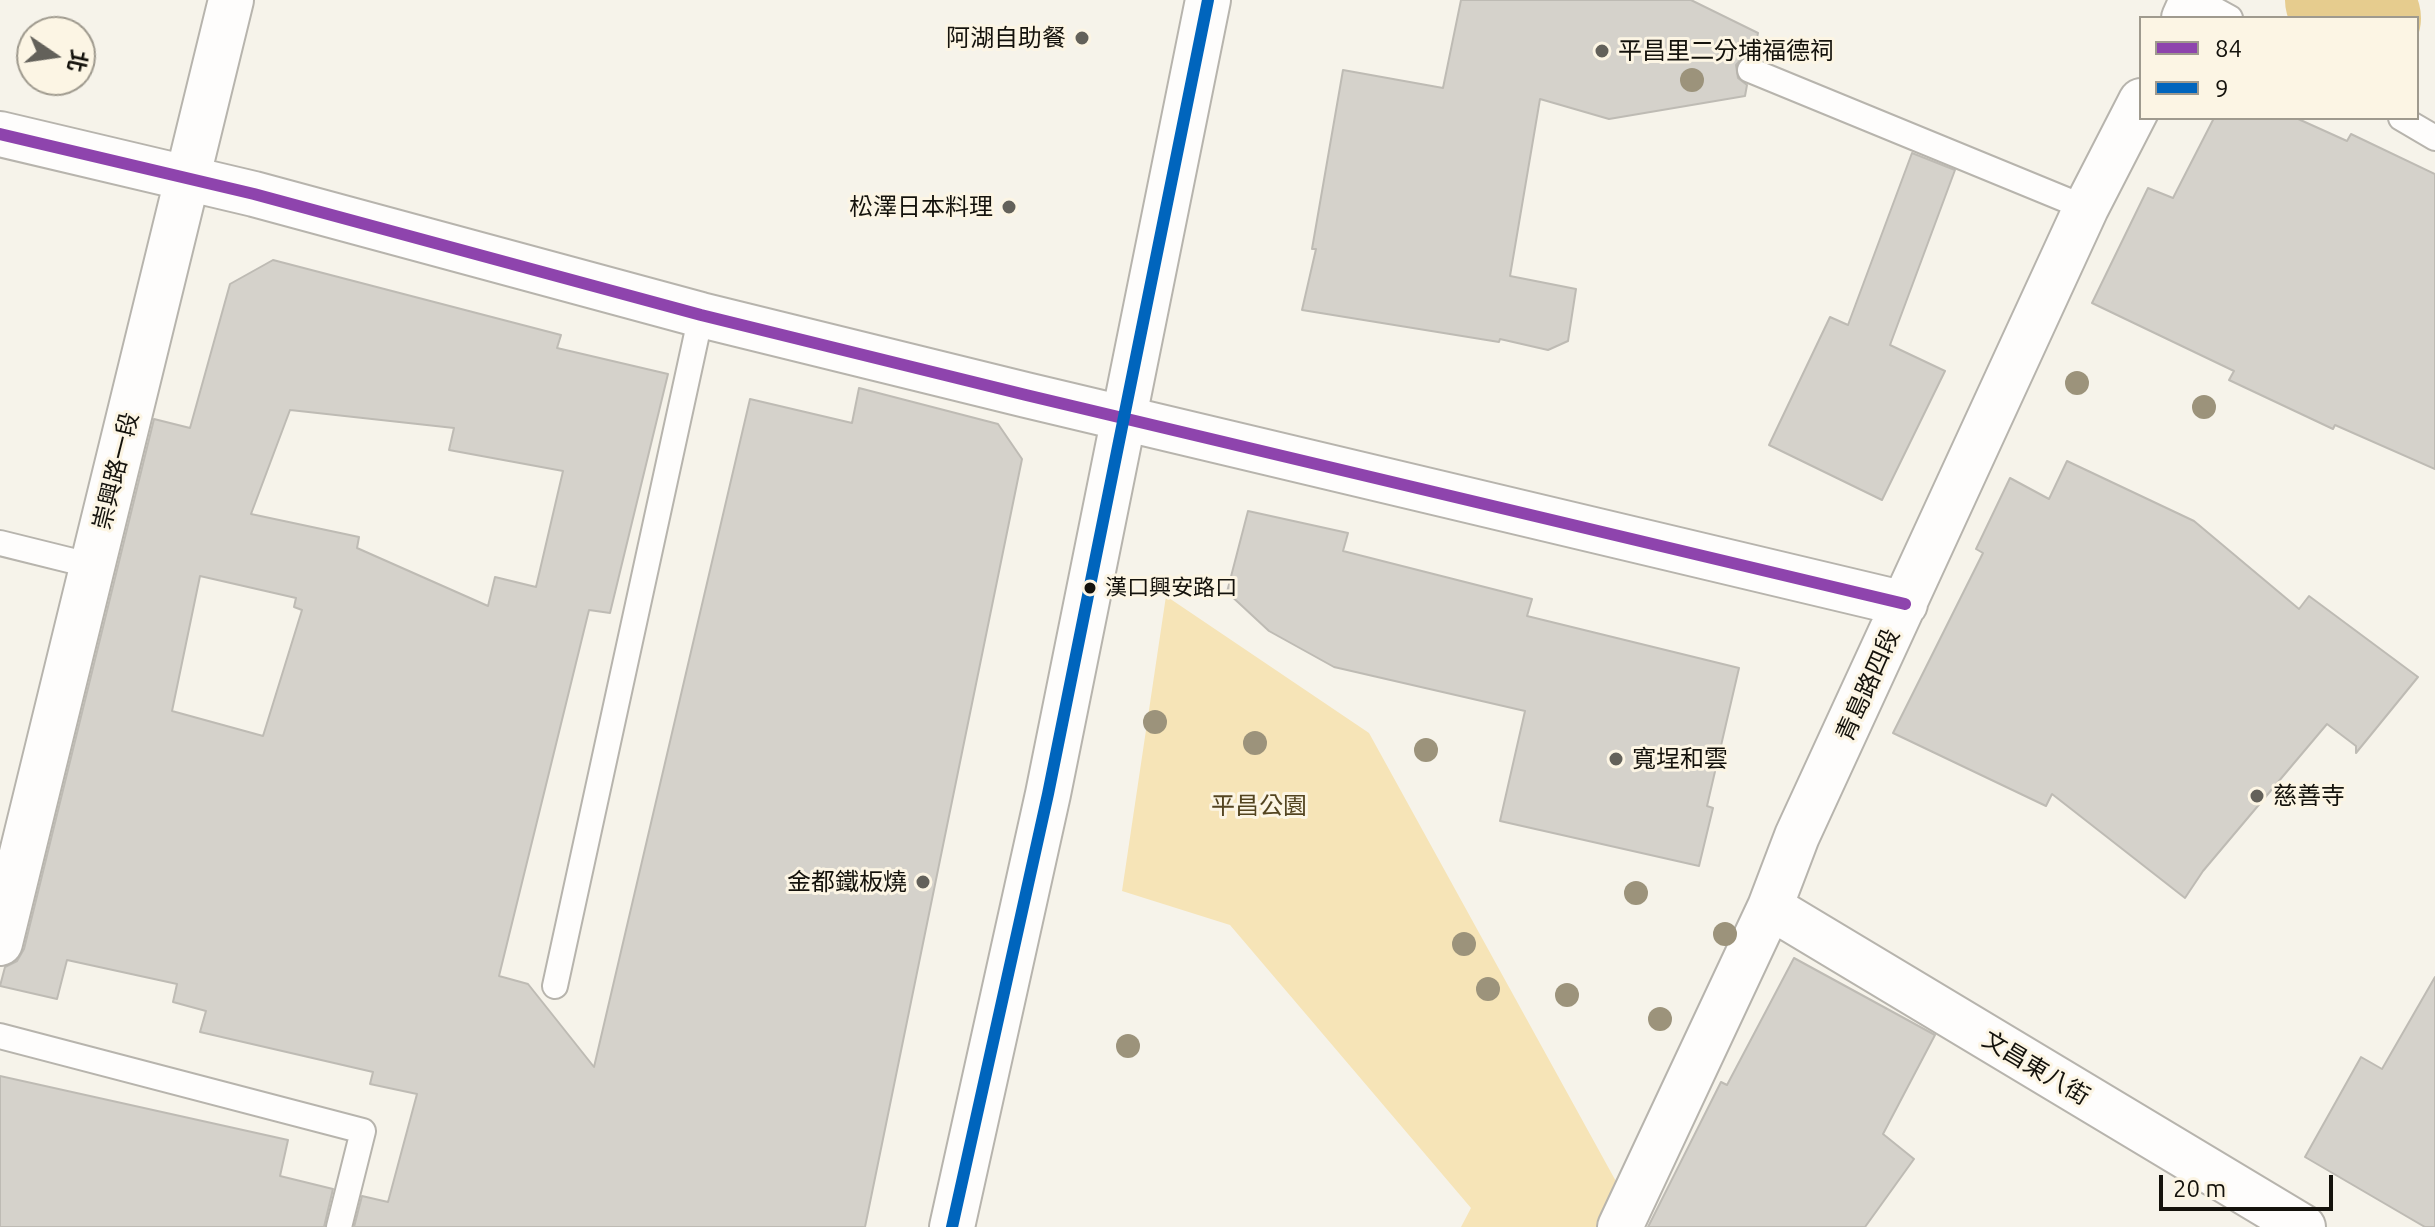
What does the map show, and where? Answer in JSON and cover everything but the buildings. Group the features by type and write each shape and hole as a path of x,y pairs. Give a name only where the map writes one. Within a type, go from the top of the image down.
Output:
{"street":[{"name":"崇興路一段","path":"0,943 231,0"},
{"path":"952,1227 1048,794 1208,0"},
{"name":"青島路四段","path":"1620,1227 1770,907 1797,836 2086,208 2139,105"},
{"path":"0,134 254,194 701,315 1905,604"},
{"name":"文昌東八街","path":"1770,907 2303,1227"}],"lane":[{"path":"2194,0 2226,16"},
{"path":"1750,70 2086,208"},
{"path":"2404,120 2435,138"},
{"path":"555,986 701,315"},
{"path":"0,543 93,566"},
{"path":"0,1036 363,1131 339,1227"}],"green space":[{"name":"平昌公園","path":"1166,596 1369,733 1618,1185 1598,1227 1461,1227 1471,1208 1230,925 1122,891"}],"waterway":[{"path":"2337,0 2365,16"}],"transit line":[{"name":"9","path":"952,1227 1048,794 1208,0"},
{"name":"84","path":"0,134 254,194 701,315 1905,604"}],"place":[{"name":"阿湖自助餐","path":"1082,38"},
{"name":"平昌里二分埔福德祠","path":"1602,51"},
{"name":"松澤日本料理","path":"1009,207"},
{"name":"漢口興安路口","path":"1090,588"},
{"name":"寬埕和雲","path":"1616,759"},
{"name":"慈善寺","path":"2257,796"},
{"name":"金都鐵板燒","path":"923,882"}]}
